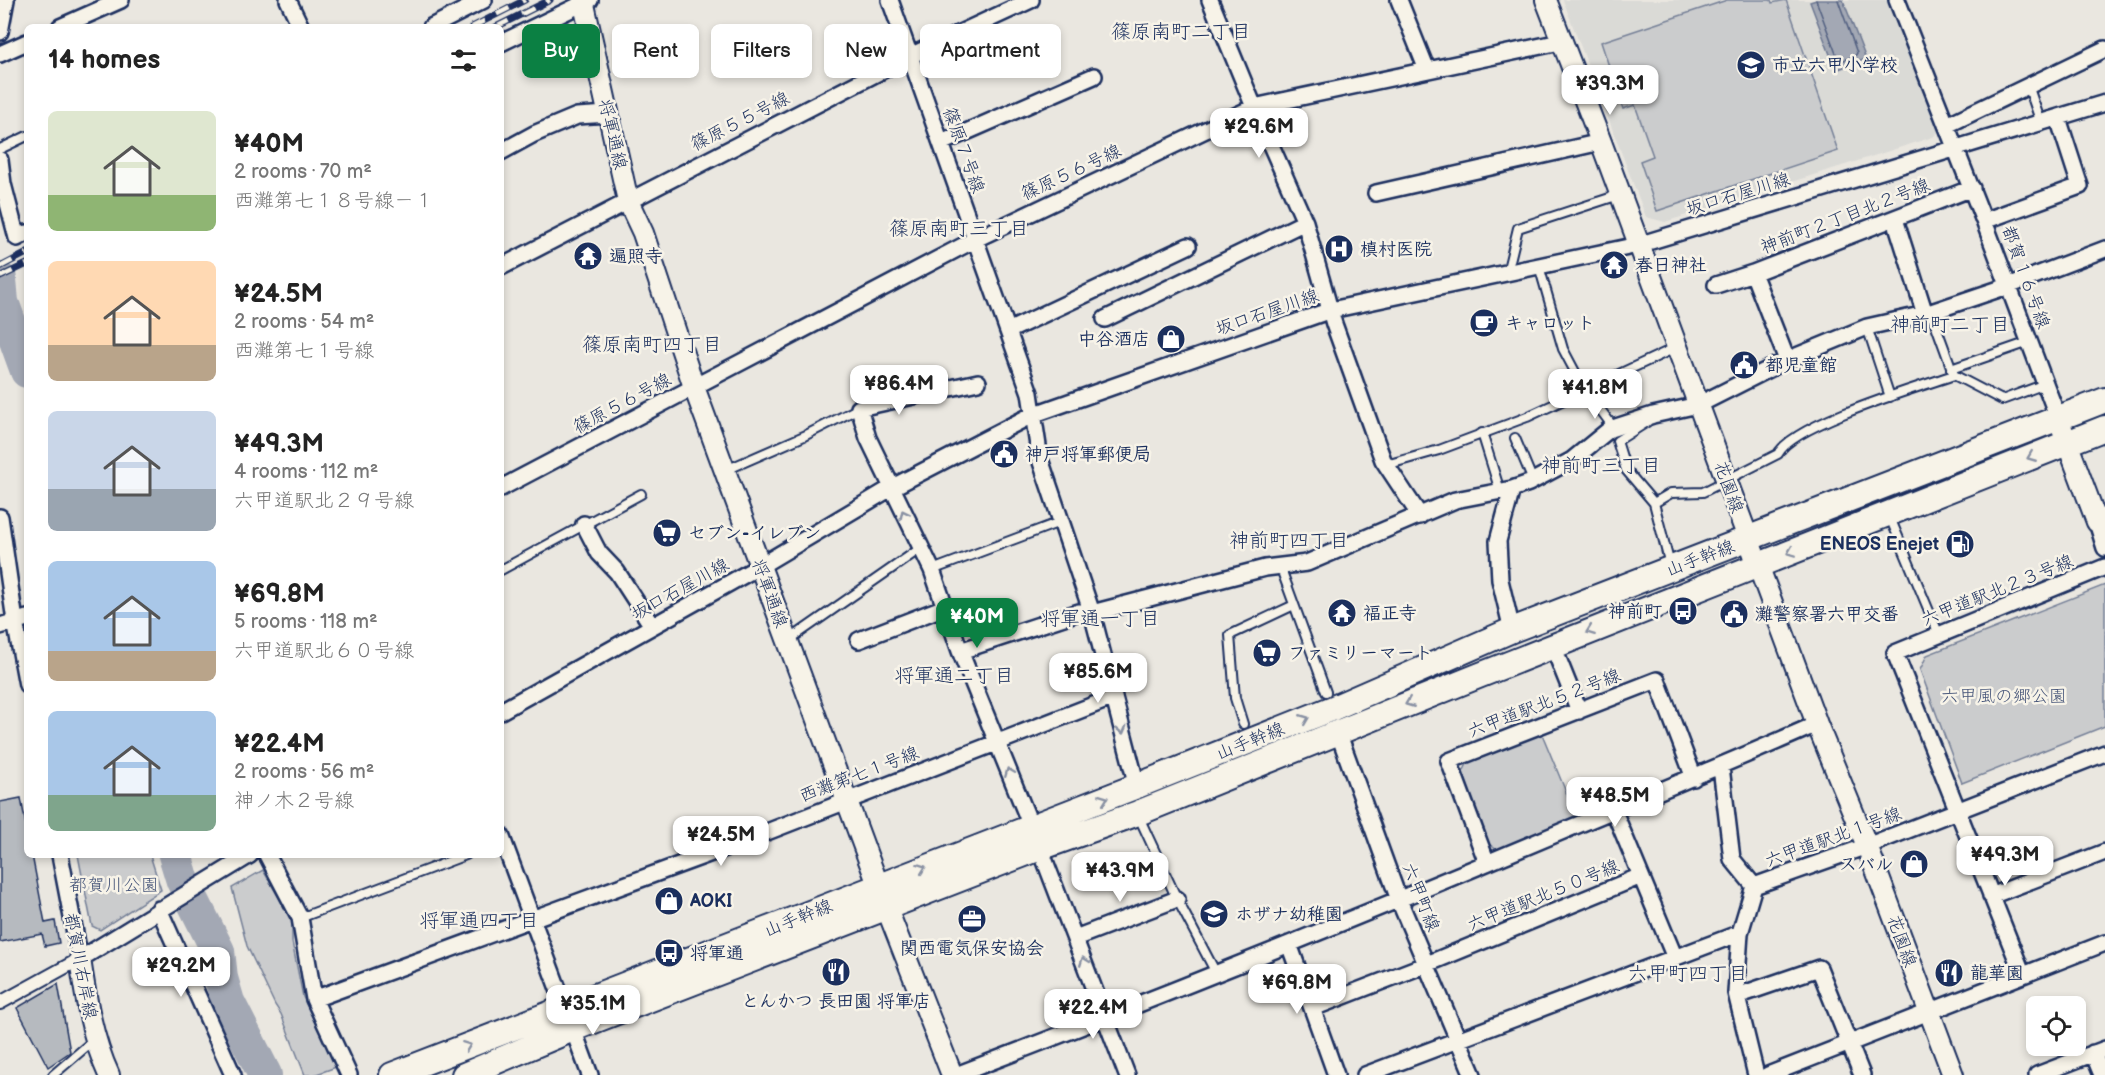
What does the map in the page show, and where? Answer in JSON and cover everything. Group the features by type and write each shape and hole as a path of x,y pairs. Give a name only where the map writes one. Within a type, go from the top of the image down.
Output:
{"main road":[{"name":"山手幹線","path":"464,1075 570,1018 730,946 879,885 1331,709 1512,630 2105,400"},
{"name":"山手幹線","path":"392,1075 570,1018 887,909 1040,848 1138,813 2105,428"}],"street":[{"path":"0,32 6,0"},
{"path":"67,24 121,0"},
{"path":"288,0 300,24"},
{"path":"437,24 484,0"},
{"name":"篠原７号線","path":"890,0 1030,393 1040,459 1092,613 1137,786"},
{"name":"篠原５５号線","path":"504,265 910,56 1031,0"},
{"path":"1210,0 1305,222 1338,334 1386,465 1420,516"},
{"path":"1399,0 1426,70"},
{"name":"花園線","path":"1546,0 1817,724 1867,846 1953,1075"},
{"name":"都賀１６号線","path":"1898,0 1972,188 2058,418"},
{"path":"504,42 586,1"},
{"name":"将軍通線","path":"586,1 628,201 643,233 694,387 887,909 954,1075"},
{"name":"篠原５６号線","path":"504,486 975,239 1254,107 1560,42"},
{"path":"0,54 24,43"},
{"path":"1947,124 2105,49"},
{"path":"941,143 1094,76"},
{"name":"坂口石屋川線","path":"504,709 760,566 891,488 1032,415 1331,310 1638,245 1957,150 2105,103"},
{"path":"504,150 534,134 577,116 609,114"},
{"path":"1984,221 2080,186 2058,118"},
{"path":"1376,193 1601,142"},
{"path":"0,160 3,184 22,235"},
{"name":"神前町２丁目北２号線","path":"1787,360 1753,273 1972,188"},
{"path":"1895,219 1928,313"},
{"path":"1105,319 1305,222"},
{"path":"1008,331 1188,246"},
{"path":"960,651 1080,612 1092,613 1265,568 1307,563 1455,500 1506,490 1533,481 1572,459 1614,428 1653,415 1698,405 1787,360 1867,327 1928,313 2008,286 2105,249"},
{"path":"1716,285 1753,273"},
{"path":"978,382 859,408 868,438 932,570 960,651 1031,826"},
{"path":"2058,418 2101,520 2105,548"},
{"path":"1506,490 1498,541 1500,580 1512,630"},
{"path":"0,517 14,622 24,670"},
{"path":"584,524 599,554 617,572 652,626"},
{"name":"六甲道駅北２３号線","path":"1957,811 1895,653 2105,567"},
{"path":"859,640 945,607"},
{"path":"1553,646 1579,711"},
{"name":"六甲道駅北５２号線","path":"1487,863 1449,761 1657,680 1694,778"},
{"name":"西灘第七１号線","path":"314,999 736,844 1114,697"},
{"path":"954,1075 1106,1018 1399,900 1721,767 1817,724"},
{"name":"六甲町線","path":"1338,732 1399,900 1473,1075"},
{"name":"六甲道駅北１号線","path":"1756,1075 1737,996 1740,933 1754,886 1867,846 2105,753"},
{"path":"1721,767 1732,859 1754,886"},
{"path":"1614,811 1675,958"},
{"path":"1957,811 2023,975"},
{"path":"504,844 591,1075"},
{"path":"1040,848 1127,1075"},
{"path":"1991,896 2105,852"},
{"name":"都賀川右岸線","path":"61,858 88,1012 99,1053 109,1075"},
{"path":"0,1003 80,959 245,858"},
{"path":"269,858 300,918 314,999 349,1075"},
{"name":"六甲道駅北５０号線","path":"1312,1008 1427,964 1641,876"},
{"path":"1075,938 1177,899"},
{"path":"162,907 233,1075"},
{"path":"1365,1075 1460,1041 1740,933"},
{"path":"1768,1075 2105,942"},
{"path":"1289,944 1336,1075"},
{"path":"1737,996 1819,968 1862,1075"},
{"path":"2037,1075 2099,1051 2102,1075"}],"lane":[{"path":"2028,85 2041,123"},
{"path":"0,149 24,137"},
{"path":"1507,273 1518,228 1620,195"},
{"path":"1539,266 1563,349 1585,388 1614,428"},
{"path":"1928,313 1953,372 2002,400 2045,384"},
{"path":"1867,327 1890,397"},
{"path":"1654,503 1671,493 1703,492 1778,454 1782,446 1819,424 2029,342"},
{"path":"1386,465 1439,450 1527,417 1676,347"},
{"path":"725,471 804,436 859,408"},
{"path":"1653,415 1649,422 1617,441 1626,470 1654,503 1671,570"},
{"path":"1482,433 1506,490"},
{"path":"1515,438 1533,481"},
{"path":"504,568 641,494"},
{"path":"1889,514 1938,635"},
{"path":"932,570 1060,522"},
{"path":"788,641 921,548"},
{"path":"1280,566 1326,692"},
{"path":"1243,724 1235,698 1230,635 1294,605"},
{"path":"1138,813 1177,899 1216,973"},
{"path":"300,918 458,858"},
{"path":"53,1075 95,1039"}],"shaded area":[{"name":"市立六甲小学校","path":"1563,0 1888,0 1940,130 1933,137 1665,222 1646,217"}],"green space":[{"path":"1727,0 1771,0 1772,3 1786,0 1838,151 1657,211 1640,161 1653,156 1635,105 1623,109 1601,42"},
{"name":"六甲風の郷公園","path":"2105,585 2105,726 1962,783 1920,670 1927,655"},
{"path":"1542,734 1578,821 1501,853 1489,844 1462,774 1468,762"},
{"name":"都賀川公園","path":"79,858 151,858 161,890 100,930 92,926"},
{"path":"263,870 292,920 292,942 303,997 336,1067 314,1075 305,1075 281,1014 247,946 232,888"}],"water":[{"path":"1843,0 1866,59 1836,70 1810,2"}],"building":[{"path":"21,798 24,814 24,858 33,858 45,923 55,921 59,943 45,946 42,934 0,942 0,802"},
{"path":"58,984 70,1052 48,1067 17,1008"}],"waterway":[{"path":"0,279 2,302 24,363"},
{"path":"176,858 183,881 218,951 221,978 228,1002 265,1075"}],"railway":[{"path":"478,24 525,0"},
{"path":"502,24 550,0"},
{"path":"0,267 24,255"},
{"path":"0,277 24,265"}],"place":[{"name":"市立六甲小学校","path":"1751,65"},
{"name":"槙村医院","path":"1339,249"},
{"name":"遍照寺","path":"588,256"},
{"name":"春日神社","path":"1614,265"},
{"name":"キャロット","path":"1484,323"},
{"name":"中谷酒店","path":"1171,339"},
{"name":"都児童館","path":"1744,365"},
{"name":"神戸将軍郵便局","path":"1004,454"},
{"name":"セブン-イレブン","path":"667,533"},
{"name":"ENEOS Enejet","path":"1960,544"},
{"name":"神前町","path":"1683,611"},
{"name":"福正寺","path":"1342,613"},
{"name":"灘警察署六甲交番","path":"1734,614"},
{"name":"ファミリーマート","path":"1267,653"},
{"name":"スバル","path":"1914,864"},
{"name":"AOKI","path":"669,901"},
{"name":"ホザナ幼稚園","path":"1214,914"},
{"name":"関西電気保安協会","path":"972,919"},
{"name":"将軍通","path":"669,953"},
{"name":"とんかつ 長田園 将軍店","path":"836,972"},
{"name":"龍華園","path":"1949,973"}],"district":[{"name":"篠原南町二丁目","path":"1181,31"},
{"name":"篠原南町三丁目","path":"959,228"},
{"name":"神前町二丁目","path":"1950,324"},
{"name":"篠原南町四丁目","path":"652,344"},
{"name":"神前町三丁目","path":"1601,465"},
{"name":"神前町四丁目","path":"1289,540"},
{"name":"将軍通一丁目","path":"1100,618"},
{"name":"将軍通二丁目","path":"954,675"},
{"name":"将軍通四丁目","path":"479,920"},
{"name":"六甲町四丁目","path":"1688,973"}]}
